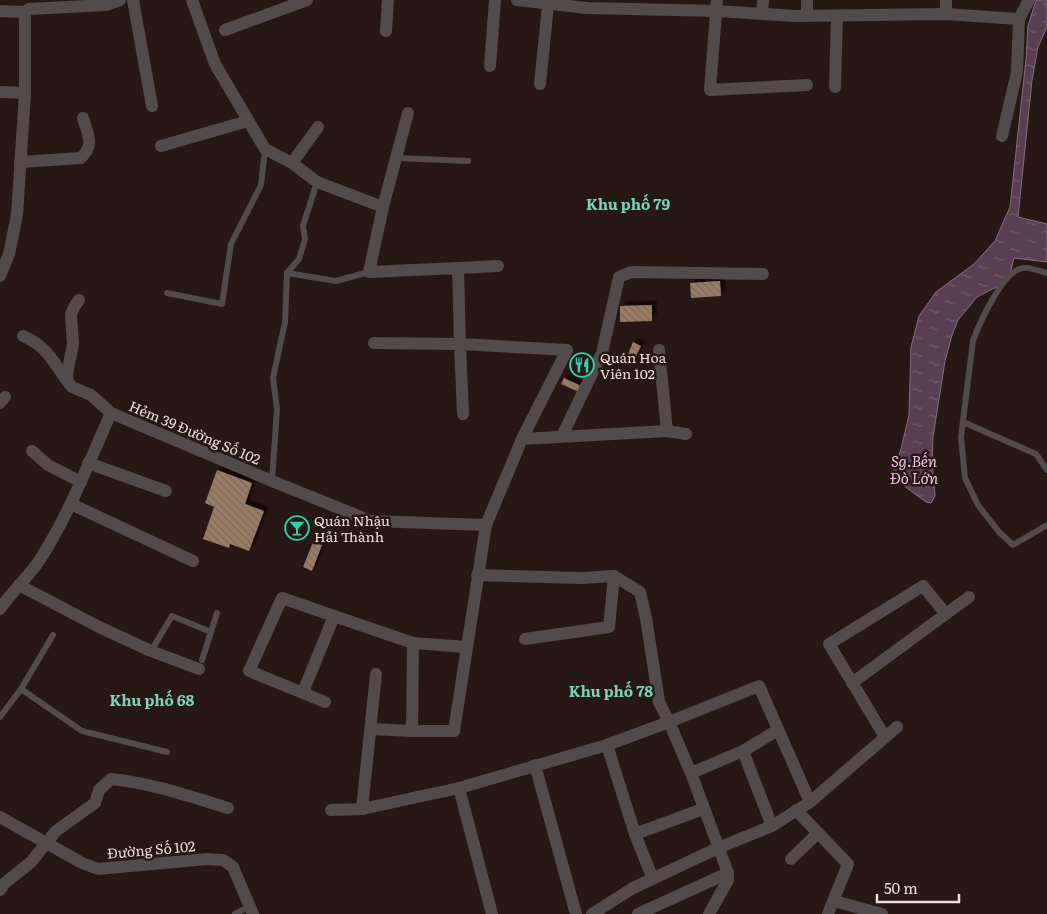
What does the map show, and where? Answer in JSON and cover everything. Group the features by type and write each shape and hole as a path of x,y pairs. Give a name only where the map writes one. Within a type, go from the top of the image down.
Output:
{"street":[{"path":"0,11 25,12 29,9 106,5 120,0"},
{"path":"133,0 152,106"},
{"path":"192,0 215,64 265,149 292,163 317,182 382,207"},
{"path":"225,30 307,0"},
{"path":"386,31 388,0"},
{"path":"490,66 495,0"},
{"path":"517,0 587,8 667,5 716,6 762,14 807,16 946,14 1019,20"},
{"path":"762,14 763,0"},
{"path":"807,0 807,16"},
{"path":"946,0 946,14"},
{"path":"1002,136 1017,72 1019,20 1029,0"},
{"path":"540,84 548,5"},
{"path":"716,6 710,90 807,84"},
{"path":"0,276 9,254 17,215 25,94 25,12"},
{"path":"835,87 837,16"},
{"path":"0,92 25,94"},
{"path":"408,113 382,207 369,272 498,266"},
{"path":"20,162 81,158 87,152 90,142 82,118"},
{"path":"161,146 248,121"},
{"path":"292,163 318,127"},
{"path":"458,268 462,414"},
{"path":"562,436 602,353 619,277 631,272 763,274"},
{"path":"68,382 67,374 73,344 71,314 79,300"},
{"path":"23,336 42,346 68,382 77,390 90,395 111,413"},
{"path":"371,730 454,731 486,525 522,439 567,350 460,344 374,343"},
{"path":"659,350 667,431"},
{"name":"Hẻm 39 Đường Số 102","path":"0,609 40,560 71,504 111,413 371,521 486,525"},
{"path":"522,439 667,431 686,434"},
{"path":"32,452 48,465 81,482"},
{"path":"88,463 166,491"},
{"path":"71,504 193,561"},
{"path":"477,575 582,578 614,576 640,592 659,702 690,773 728,872 728,880 709,914"},
{"path":"525,639 609,627 614,576"},
{"path":"19,585 99,627 151,651 201,665"},
{"path":"885,737 829,644 923,586 945,613"},
{"path":"852,683 968,597"},
{"path":"325,702 249,671 282,598 413,643 466,647"},
{"path":"302,692 334,616"},
{"path":"412,731 413,643"},
{"path":"362,809 376,674"},
{"path":"330,810 362,809 459,788 607,745 759,686 810,802"},
{"path":"592,914 633,888 653,878 772,826 810,802 897,726"},
{"path":"690,773 743,751 778,730"},
{"path":"607,745 635,834 653,878"},
{"path":"743,751 772,826"},
{"path":"535,765 576,914"},
{"path":"0,890 31,862 56,830 95,803 99,790 111,779 133,781 168,789 228,808"},
{"path":"459,788 492,914"},
{"path":"635,834 703,809"},
{"path":"796,810 848,864 828,914"},
{"name":"Đường Số 102","path":"0,817 46,844 82,863 98,869 207,859 223,860 233,867 252,910"},
{"path":"791,859 818,833"},
{"path":"638,914 728,872"},
{"path":"834,901 882,914"}],"lane":[{"path":"167,293 222,304 231,244 261,185 265,149"},
{"path":"396,158 468,161"},
{"path":"272,481 277,409 273,378 285,322 287,273 300,259 305,239 303,226 317,182"},
{"path":"1047,272 1023,268 1015,271 998,289 978,327 972,342 961,437 965,478 978,505 994,526 1014,545 1047,526"},
{"path":"287,273 336,281 369,272"},
{"path":"963,422 1036,454 1047,470"},
{"path":"201,665 217,613"},
{"path":"151,651 172,616 211,632"},
{"path":"0,717 21,689 53,635"},
{"path":"21,689 82,731 167,752"},
{"path":"235,914 252,910"}],"water":[{"name":"Sg.Bến Đò Lớn","path":"1036,0 1047,0 1047,27 1038,47 1032,80 1018,217 1047,224 1047,262 1014,258 1010,274 1002,284 977,297 958,320 945,361 933,437 932,463 935,496 931,503 926,502 896,480 893,472 909,415 911,347 919,316 936,292 974,264 995,241 1010,207 1028,26"}],"building":[{"path":"720,281 721,296 691,298 690,283"},
{"path":"652,305 652,321 620,322 620,306"},
{"path":"633,342 641,346 633,362 626,359"},
{"path":"564,378 581,386 579,392 561,384"},
{"path":"217,470 252,483 245,504 264,511 249,551 230,544 229,548 203,539 214,507 205,503"},
{"path":"313,542 322,545 312,571 303,567"}],"place":[{"name":"Quán Hoa Viên 102","path":"582,365"},
{"name":"Quán Nhậu Hải Thành","path":"297,528"}],"district":[{"name":"Khu phố 79","path":"628,203"},
{"name":"Khu phố 78","path":"611,690"},
{"name":"Khu phố 68","path":"152,699"}]}
